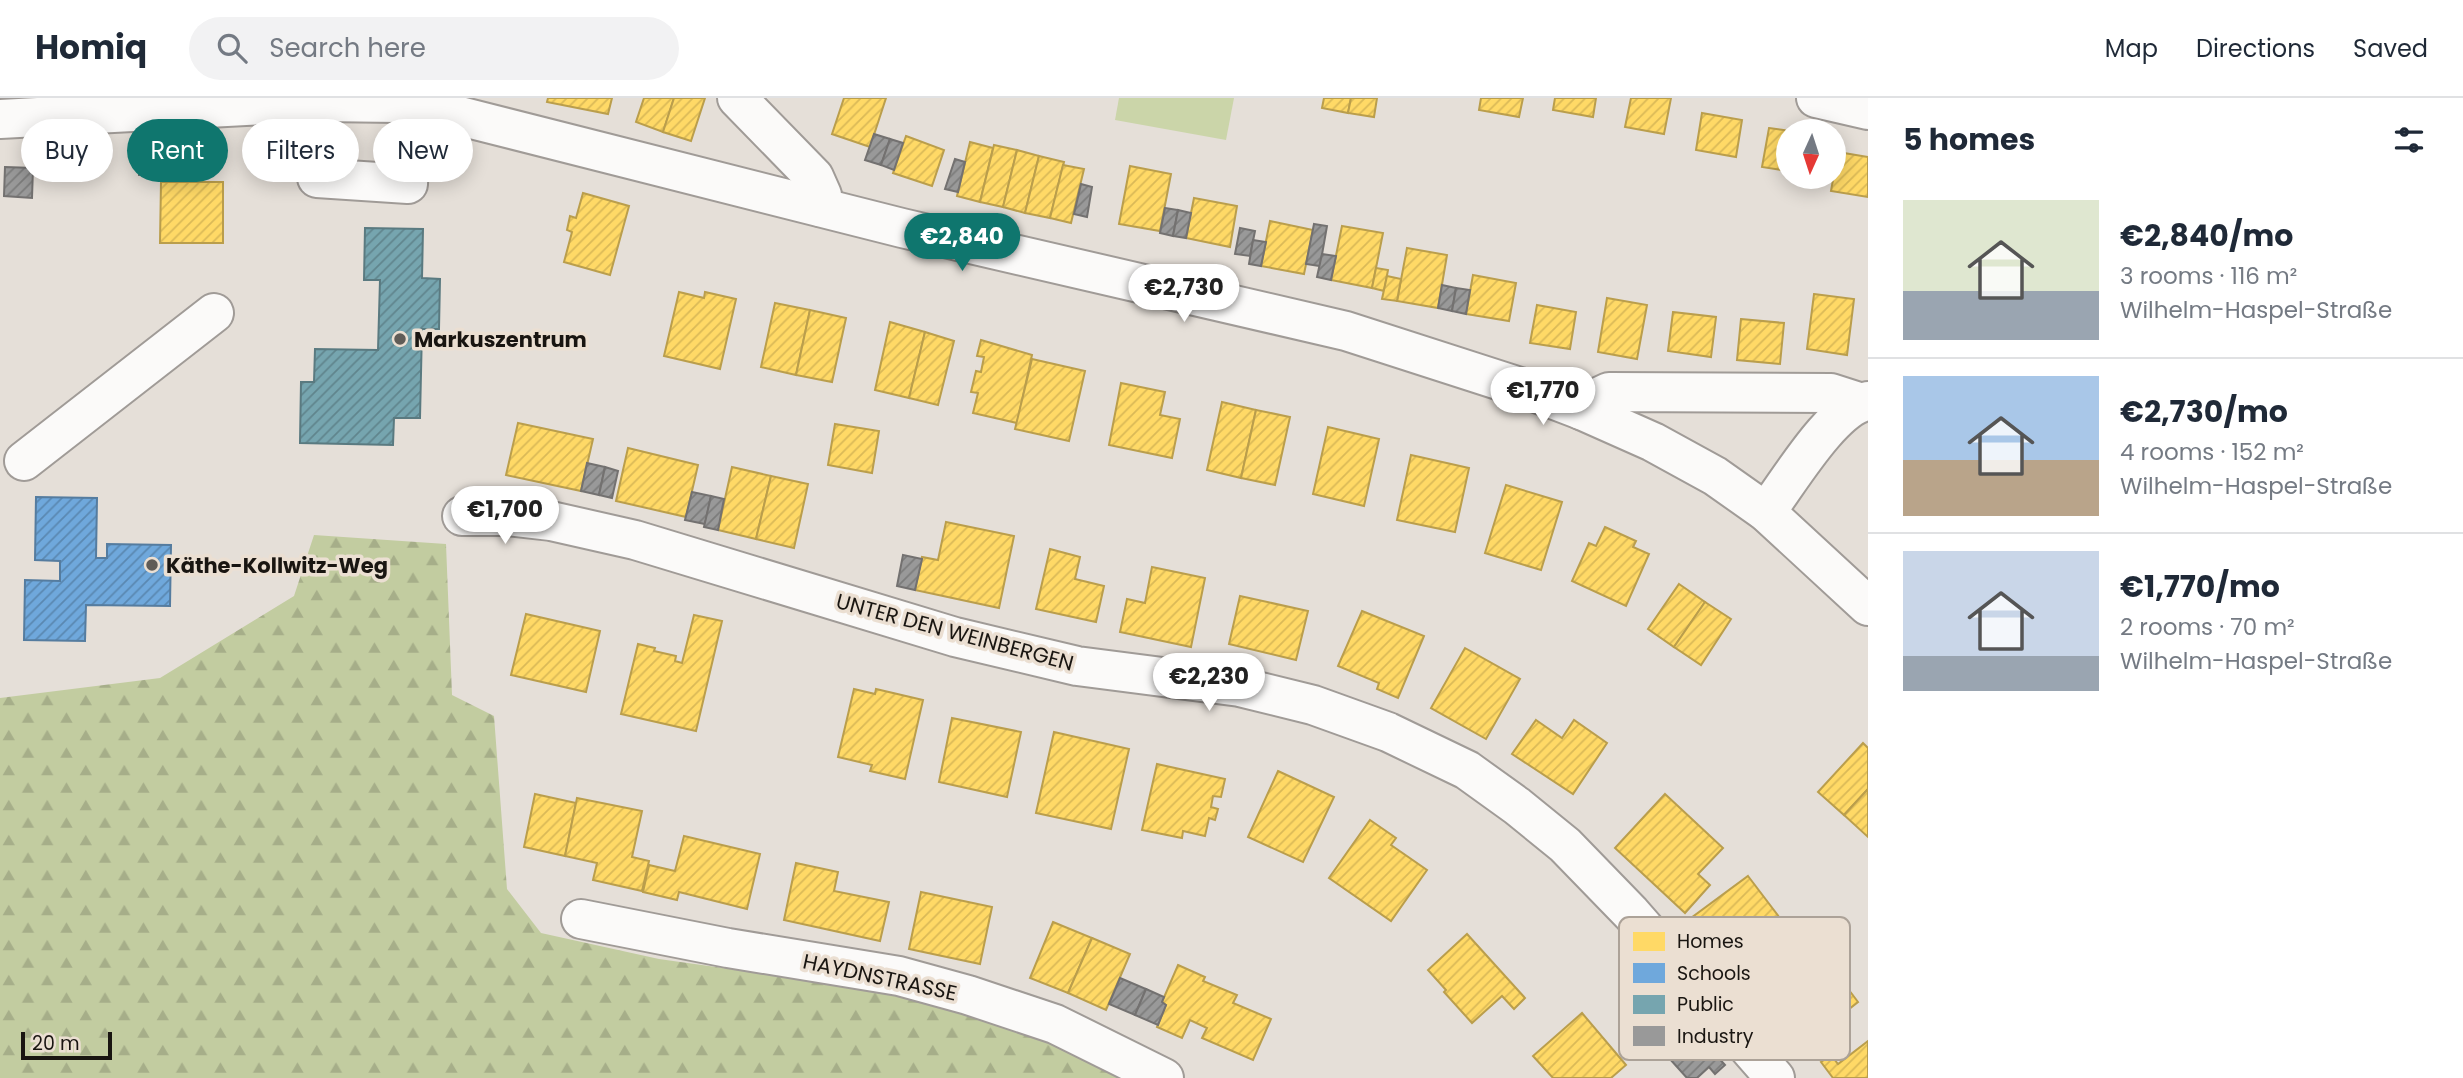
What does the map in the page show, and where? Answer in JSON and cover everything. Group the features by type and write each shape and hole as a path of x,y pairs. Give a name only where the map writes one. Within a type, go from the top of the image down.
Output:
{"street":[{"path":"737,98 814,177 821,195 820,207"},
{"path":"1816,98 1868,110"},
{"path":"0,119 76,106 398,103 1083,271 1346,331 1466,369 1581,410 1653,442 1714,476 1766,512 1868,606"},
{"path":"359,181 408,184 412,106"},
{"path":"24,461 214,313"},
{"path":"1581,410 1592,400 1609,392 1831,393 1864,401"},
{"path":"1766,512 1816,443 1844,411 1864,401"},
{"name":"UNTER DEN WEINBERGEN","path":"462,516 507,516 551,521 635,540 955,637 1077,666 1240,687 1313,705 1388,732 1467,770 1565,845 1634,917"},
{"name":"HAYDNSTRASSE","path":"582,919 728,948 899,976 1055,1024 1164,1078"},
{"name":"UNTER DEN WEINBERGEN","path":"1759,1060 1775,1078"}],"green space":[{"path":"1119,98 1234,98 1226,140 1115,120"},
{"path":"314,535 446,544 452,695 494,716 507,889 541,933 659,959 923,996 1116,1066 1132,1078 0,1078 0,698 160,678 294,596"}],"building: Homes":[{"path":"548,98 612,98 608,114 547,102"},
{"path":"644,98 674,98 663,132 636,122"},
{"path":"674,98 705,98 691,141 663,132"},
{"path":"844,98 886,98 870,147 832,134"},
{"path":"1324,98 1351,98 1348,113 1322,108"},
{"path":"1351,98 1377,98 1374,117 1348,113"},
{"path":"1481,98 1523,98 1519,117 1479,110"},
{"path":"1555,98 1596,98 1593,117 1553,110"},
{"path":"1631,98 1671,98 1664,134 1625,127"},
{"path":"1702,113 1742,120 1736,157 1696,150"},
{"path":"1769,128 1776,129 1776,169 1762,167"},
{"path":"906,136 944,150 932,186 893,173"},
{"path":"970,142 993,148 980,202 957,196"},
{"path":"994,145 1017,150 1003,207 980,202"},
{"path":"1017,150 1039,156 1025,213 1003,207"},
{"path":"1846,153 1868,157 1868,197 1831,191 1846,189"},
{"path":"1039,156 1064,162 1050,218 1025,213"},
{"path":"1063,165 1084,169 1071,223 1050,218"},
{"path":"1130,166 1171,174 1160,231 1119,224"},
{"path":"161,182 223,182 223,243 160,243"},
{"path":"583,193 629,206 610,275 564,262 572,232 567,230 570,216 576,218"},
{"path":"1194,198 1237,206 1230,247 1186,238"},
{"path":"1270,221 1313,230 1304,274 1261,266"},
{"path":"1342,226 1383,233 1372,288 1331,280"},
{"path":"1407,248 1447,255 1438,308 1397,301"},
{"path":"1376,268 1388,270 1384,291 1372,288"},
{"path":"1473,275 1516,283 1509,321 1466,314"},
{"path":"1387,276 1401,279 1397,301 1382,299"},
{"path":"679,292 704,298 705,292 736,299 720,369 664,356"},
{"path":"1814,294 1854,299 1847,355 1807,349"},
{"path":"1607,298 1647,305 1637,359 1598,352"},
{"path":"775,303 810,310 796,375 761,367"},
{"path":"1537,305 1576,312 1570,349 1530,343"},
{"path":"810,310 846,318 832,382 796,375"},
{"path":"1673,312 1716,317 1711,357 1668,351"},
{"path":"1741,319 1784,323 1780,364 1737,360"},
{"path":"890,322 925,332 909,398 875,390"},
{"path":"925,332 954,341 938,405 909,398"},
{"path":"981,340 1032,355 1017,423 973,413 978,393 971,392 976,371 981,372 984,357 977,356"},
{"path":"1032,359 1085,371 1069,441 1015,429"},
{"path":"1121,383 1165,392 1160,415 1180,419 1172,458 1109,445"},
{"path":"1222,402 1256,410 1241,478 1207,470"},
{"path":"1256,410 1290,417 1275,485 1241,478"},
{"path":"518,423 593,439 581,491 506,475"},
{"path":"835,424 879,431 872,473 828,465"},
{"path":"1328,427 1379,439 1364,506 1313,494"},
{"path":"628,448 698,465 686,517 616,501"},
{"path":"1411,455 1469,468 1455,532 1397,520"},
{"path":"732,467 771,476 756,539 718,530"},
{"path":"771,476 808,484 794,548 756,539"},
{"path":"1506,485 1562,502 1541,570 1485,553"},
{"path":"946,522 1014,536 999,608 915,590 922,557 938,560"},
{"path":"1605,527 1636,541 1633,547 1649,554 1626,606 1572,581 1589,543 1596,546"},
{"path":"1050,549 1080,557 1075,579 1104,586 1096,622 1036,609"},
{"path":"1152,567 1205,578 1191,647 1120,632 1127,599 1145,603"},
{"path":"1679,584 1705,602 1674,647 1648,629"},
{"path":"1240,596 1308,611 1296,660 1229,644"},
{"path":"1705,602 1731,619 1701,665 1674,647"},
{"path":"1362,611 1424,636 1398,698 1377,689 1379,683 1338,666"},
{"path":"526,614 600,631 586,692 511,675"},
{"path":"694,615 722,621 696,731 621,714 638,644 676,656 675,661 682,663"},
{"path":"1465,648 1520,679 1486,739 1431,708"},
{"path":"854,689 875,694 876,689 923,700 905,779 870,771 872,765 838,757"},
{"path":"952,718 1021,732 1007,797 939,782"},
{"path":"1536,720 1562,738 1574,720 1607,743 1573,794 1512,754"},
{"path":"1054,732 1129,749 1111,829 1036,813"},
{"path":"1863,743 1868,748 1868,789 1844,815 1818,792"},
{"path":"1157,764 1225,779 1221,797 1213,796 1211,807 1218,809 1215,820 1209,818 1205,836 1183,831 1182,838 1142,830"},
{"path":"1278,771 1334,797 1303,862 1248,837"},
{"path":"1868,789 1868,837 1844,815"},
{"path":"535,794 576,803 565,856 524,847"},
{"path":"1665,794 1723,848 1698,874 1710,885 1685,913 1615,848"},
{"path":"577,798 642,811 632,857 649,861 642,891 593,880 597,863 565,856"},
{"path":"1370,820 1396,838 1391,845 1427,870 1391,921 1329,878"},
{"path":"684,836 760,854 747,909 679,892 677,900 643,892 649,865 675,871"},
{"path":"796,863 838,872 834,891 889,902 880,941 784,920"},
{"path":"1748,876 1779,917 1692,917"},
{"path":"921,892 992,907 980,964 909,949"},
{"path":"1053,922 1092,938 1068,993 1030,978"},
{"path":"1467,934 1525,998 1514,1009 1502,996 1472,1023 1428,970"},
{"path":"1092,938 1130,954 1106,1010 1068,993"},
{"path":"1178,965 1205,977 1203,981 1237,995 1233,1003 1271,1019 1253,1060 1202,1038 1207,1028 1190,1020 1182,1038 1157,1027 1166,1005 1162,1002"},
{"path":"1850,991 1858,1002 1850,1008"},
{"path":"1582,1013 1619,1060 1626,1065 1611,1078 1553,1078 1533,1056"},
{"path":"1868,1041 1868,1078 1833,1078 1821,1062 1835,1060 1838,1064 1843,1060 1850,1060 1850,1055"}],"building: Schools":[{"path":"36,497 97,498 96,558 107,558 107,544 171,545 170,606 86,605 85,641 24,640 25,580 60,581 60,561 35,560"}],"building: Public":[{"name":"Markuszentrum","path":"365,228 423,229 422,278 440,279 439,329 422,329 420,418 394,418 393,445 300,443 301,382 314,382 315,349 378,350 380,280 364,280"}],"building: Industry":[{"path":"874,134 890,139 881,165 865,160"},
{"path":"890,139 903,143 894,170 881,165"},
{"path":"955,159 965,162 958,192 945,189"},
{"path":"5,167 21,168 21,182 33,182 32,198 4,196"},
{"path":"1081,184 1092,187 1087,217 1074,214"},
{"path":"1165,208 1178,210 1173,236 1160,233"},
{"path":"1178,210 1191,213 1186,238 1173,236"},
{"path":"1314,224 1327,226 1320,266 1306,264"},
{"path":"1240,228 1255,231 1250,256 1235,254"},
{"path":"1253,240 1266,242 1261,266 1249,264"},
{"path":"1322,254 1336,256 1331,280 1317,277"},
{"path":"1442,285 1456,288 1452,311 1438,308"},
{"path":"1456,288 1470,290 1466,314 1452,311"},
{"path":"587,463 605,467 599,495 581,491"},
{"path":"605,467 618,471 612,498 599,495"},
{"path":"692,492 711,496 705,524 685,520"},
{"path":"711,496 724,499 718,530 704,527"},
{"path":"903,555 922,559 915,590 897,586"},
{"path":"1120,978 1146,989 1135,1015 1109,1004"},
{"path":"1146,989 1164,997 1162,1002 1166,1005 1158,1025 1135,1015"},
{"path":"1671,1060 1720,1060 1725,1065 1715,1074 1709,1067 1697,1078 1687,1078"}],"place":[{"name":"Markuszentrum","path":"400,339"},
{"name":"Käthe-Kollwitz-Weg","path":"152,565"}]}
